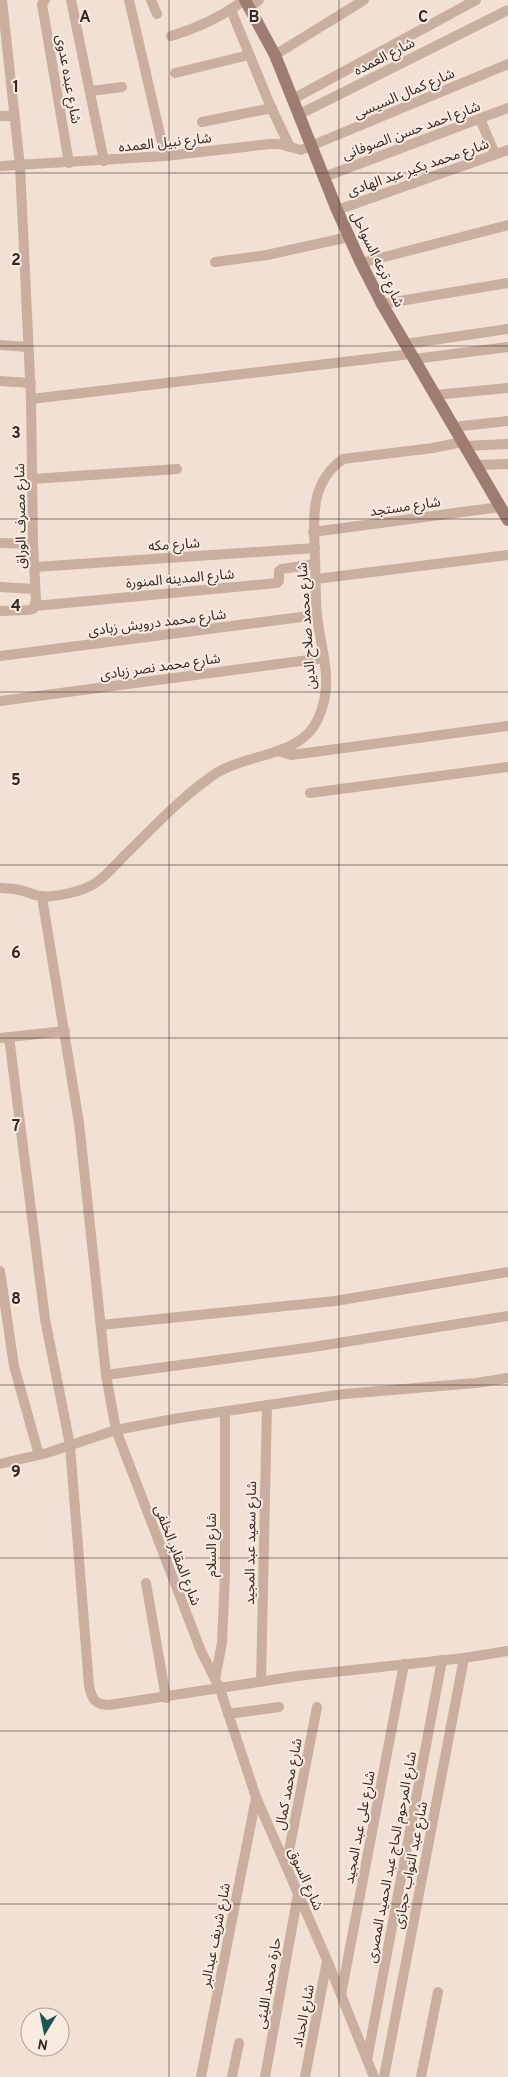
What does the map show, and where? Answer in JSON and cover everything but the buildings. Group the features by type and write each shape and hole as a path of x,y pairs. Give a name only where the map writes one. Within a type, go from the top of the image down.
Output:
{"main road":[{"name":"شارع ترعه السواحل","path":"249,2 294,99 337,210 361,263 382,304 508,520"}],"street":[{"name":"شارع مصرف الوراق","path":"2,0 4,61 14,116 20,166 31,383 32,544 35,567 35,606"},
{"name":"شارع عبده عدوى","path":"45,0 42,4 69,163"},
{"path":"71,0 104,161"},
{"path":"129,0 165,156"},
{"path":"151,0 157,14"},
{"path":"275,55 364,0"},
{"path":"294,99 476,0"},
{"path":"171,36 190,30 249,2"},
{"path":"231,10 290,147"},
{"name":"شارع العمده","path":"300,114 508,10"},
{"path":"175,74 249,55"},
{"name":"شارع كمال السيسى","path":"311,146 508,64"},
{"path":"90,91 122,87"},
{"path":"202,122 272,108"},
{"name":"شارع احمد حسن الصوفانى","path":"324,177 508,108"},
{"path":"0,116 14,116"},
{"path":"480,119 495,154"},
{"name":"شارع نبيل العمده","path":"0,166 104,161 270,144 301,150 311,146"},
{"name":"شارع محمد بكير عبد الهادى","path":"337,210 508,150"},
{"path":"361,263 508,225"},
{"path":"215,262 267,255 349,237"},
{"path":"382,304 508,283"},
{"path":"410,352 508,329"},
{"path":"0,345 28,347"},
{"path":"31,399 410,352 508,347"},
{"path":"0,381 31,383"},
{"path":"435,395 508,388"},
{"path":"453,427 508,421"},
{"name":"شارع محمد صلاح الدين","path":"0,888 18,889 42,897 63,894 88,887 104,875 188,794 219,772 236,763 278,751 308,735 318,720 327,687 317,615 313,532 316,497 332,467 343,460 463,444 508,444"},
{"path":"475,466 508,464"},
{"path":"33,479 177,469"},
{"name":"شارع مستجد","path":"313,532 500,507"},
{"path":"0,543 32,544"},
{"name":"شارع مكه","path":"35,567 315,548"},
{"path":"316,579 508,555"},
{"name":"شارع المدينه المنورة","path":"35,606 277,583 279,581 279,572 282,568 315,564"},
{"path":"0,588 35,589"},
{"path":"0,611 29,610 35,606"},
{"name":"شارع محمد درويش زبادى","path":"0,656 317,615"},
{"name":"شارع محمد نصر زبادى","path":"0,701 324,658"},
{"path":"278,751 291,755 508,726"},
{"path":"310,793 508,768"},
{"name":"شارع المقابر الخلفى","path":"42,897 79,1123 106,1375 116,1430 201,1651 220,1689"},
{"path":"65,1031 4,1037 45,1319 70,1445 92,1698 96,1703 109,1705 166,1698 297,1676 464,1658 508,1651"},
{"path":"0,1271 14,1366 39,1455"},
{"path":"101,1325 335,1301 508,1272"},
{"path":"106,1375 313,1347 508,1316"},
{"path":"0,1464 39,1455 116,1430 225,1411 344,1394 476,1383 508,1378"},
{"name":"شارع سعيد عبد المجيد","path":"261,1682 267,1405"},
{"name":"شارع السلام","path":"215,1679 222,1643 225,1575 225,1411"},
{"path":"146,1583 166,1698"},
{"name":"شارع عبد التواب حجازى","path":"384,2077 464,1658"},
{"name":"شارع المرحوم الحاج عبد الحميد المصرى","path":"367,2060 442,1660"},
{"name":"شارع على عبد المجيد","path":"341,1995 404,1664"},
{"name":"شارع السوق","path":"220,1689 256,1797 327,1960 374,2077"},
{"path":"228,1714 279,1707"},
{"name":"شارع محمد كمال","path":"286,1867 317,1707"},
{"name":"شارع شريف عبدالبر","path":"201,2077 256,1797"},
{"name":"حارة محمد الليثى","path":"265,2077 298,1894"},
{"name":"شارع الحداد","path":"305,2077 327,1960"},
{"path":"421,2077 438,1992"},
{"path":"232,2077 239,2043"}]}
